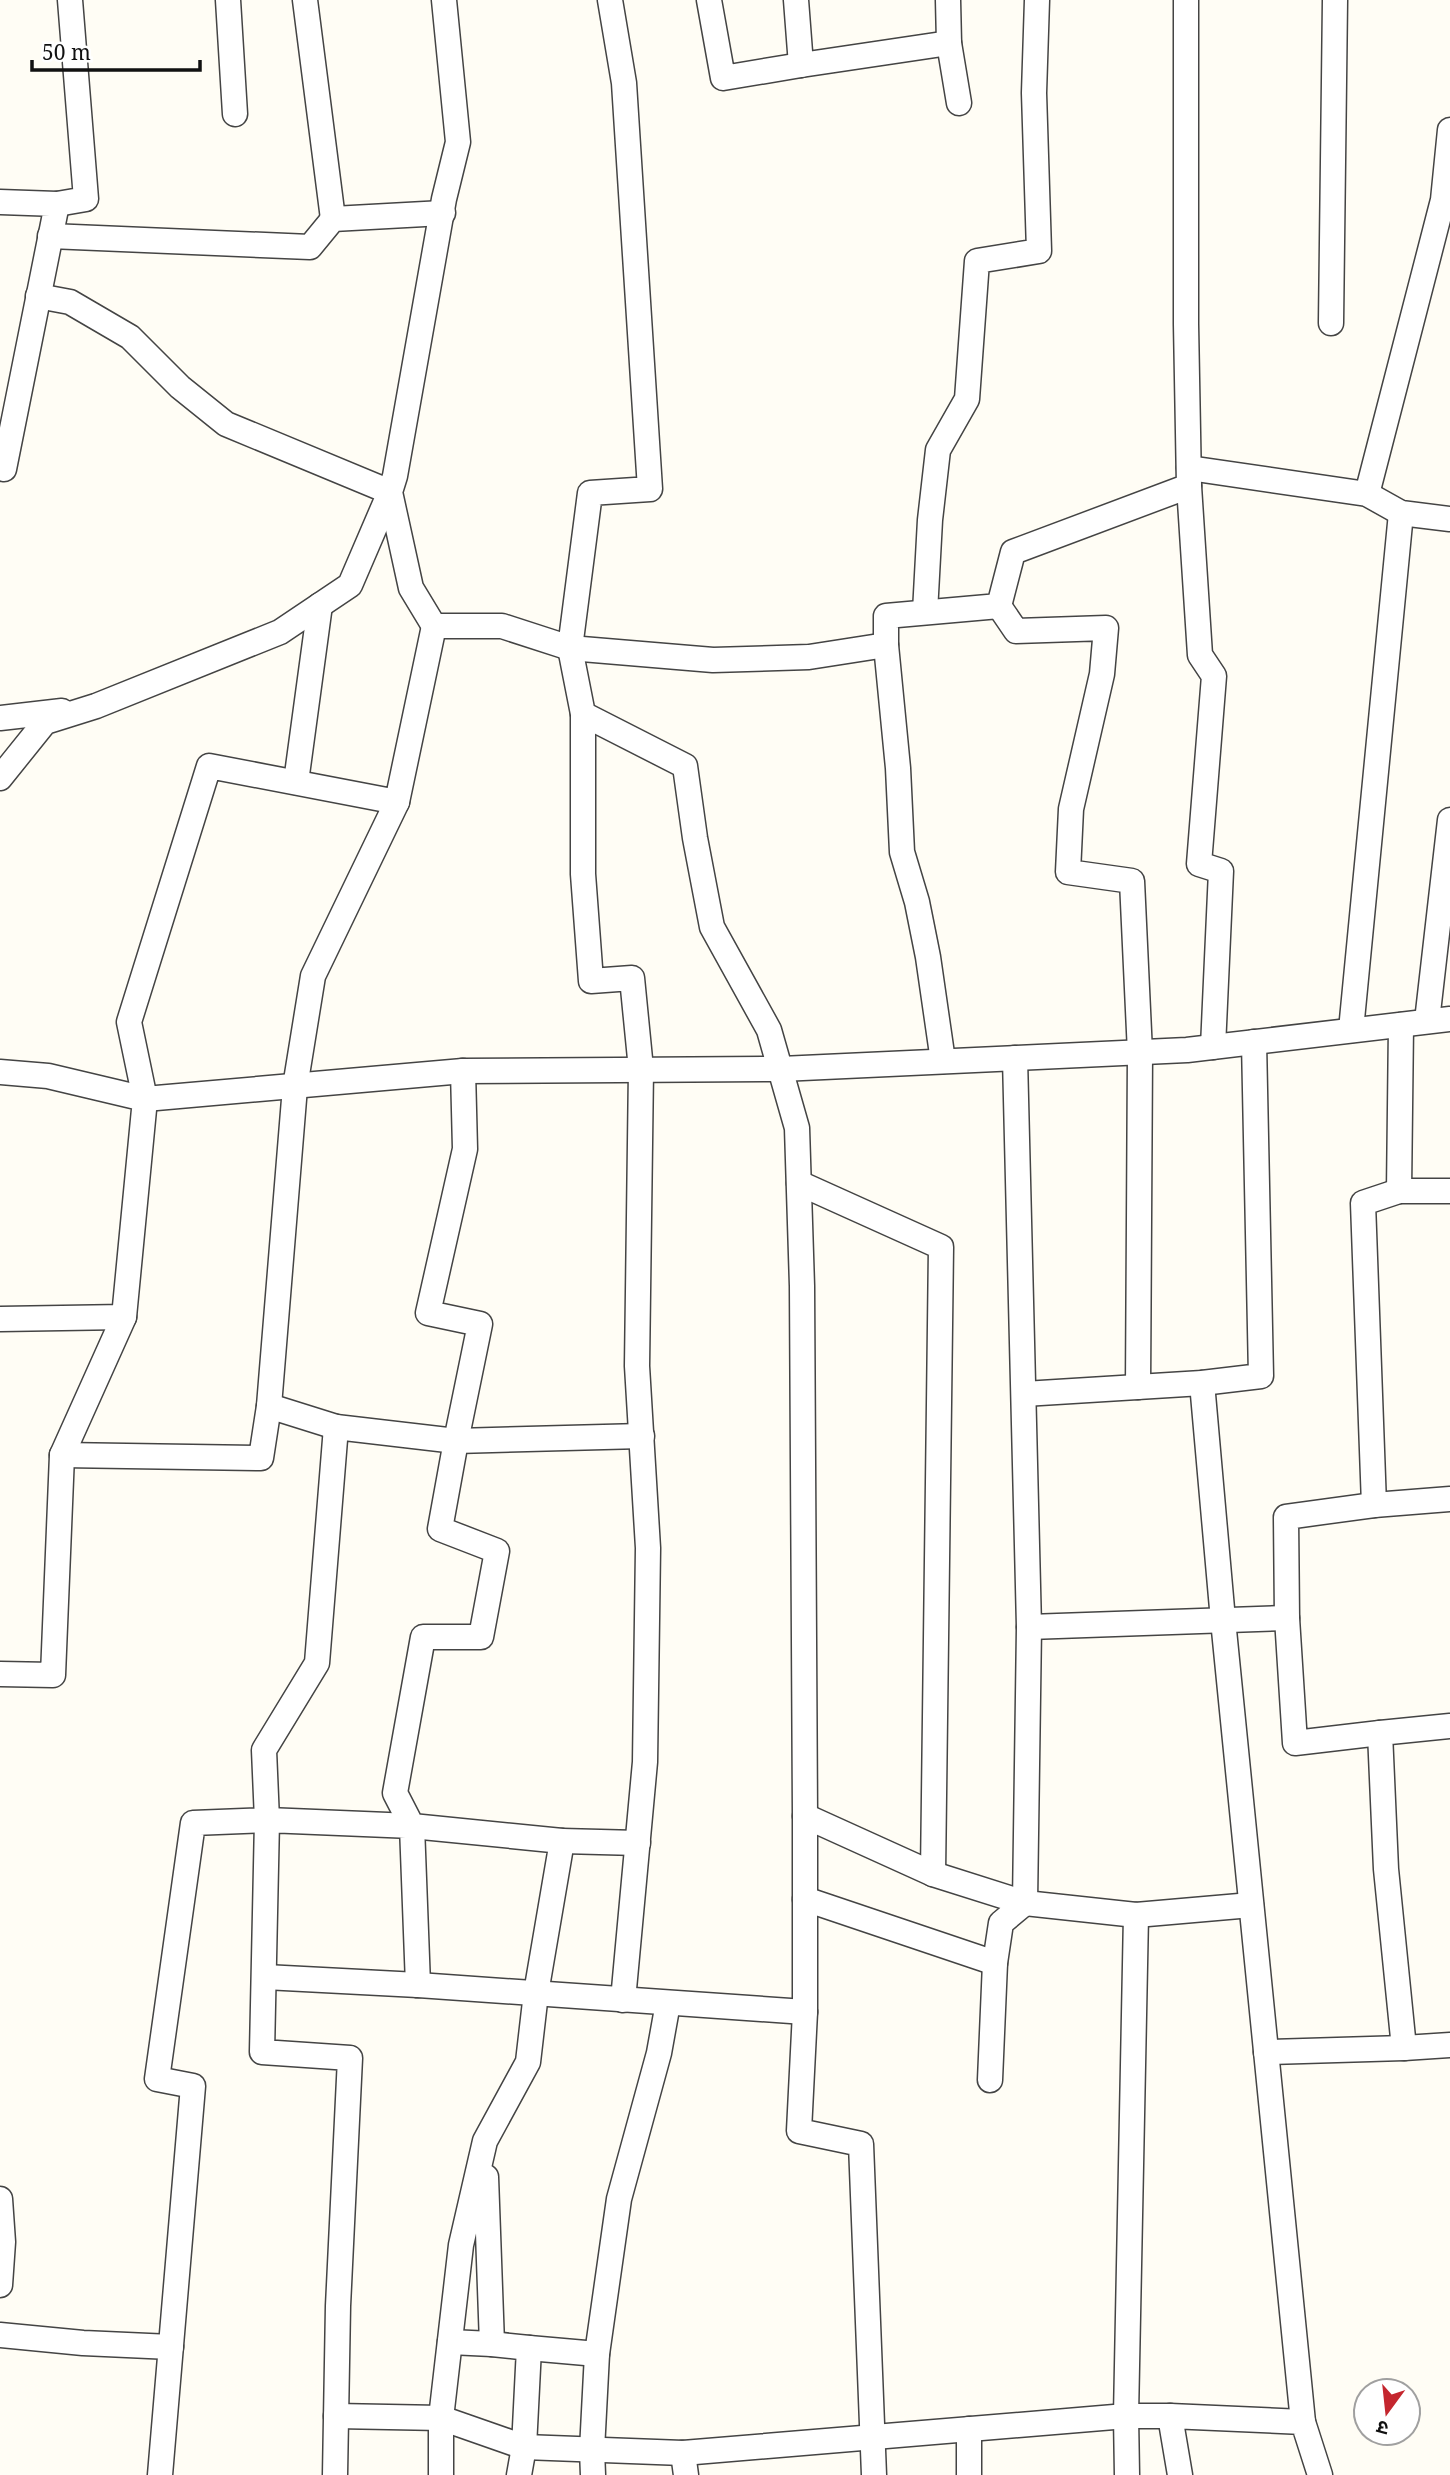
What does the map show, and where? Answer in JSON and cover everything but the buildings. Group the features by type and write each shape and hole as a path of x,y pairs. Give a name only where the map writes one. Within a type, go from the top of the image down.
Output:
{"street":[{"path":"0,202 57,204 86,200 70,0"},
{"path":"228,0 235,114"},
{"path":"50,236 310,247 333,219 305,0"},
{"path":"0,778 44,722 92,708 280,632 349,585 396,476 458,142 444,0"},
{"path":"610,0 624,83 650,489 590,493 570,648 583,714 583,874 591,981 632,978 641,1069 638,1366 648,1548 645,1762 623,2000"},
{"path":"709,0 723,78 949,43"},
{"path":"796,0 801,65"},
{"path":"948,0 949,43 959,103"},
{"path":"925,612 930,520 939,450 967,399 978,261 1039,251 1034,93 1037,0"},
{"path":"1186,0 1189,477 1200,654 1214,677 1199,864 1221,872 1213,1047"},
{"path":"1331,323 1335,0"},
{"path":"1367,494 1443,200 1450,130"},
{"path":"4,469 57,204"},
{"path":"333,219 443,213"},
{"path":"38,296 70,302 130,337 180,387 226,424 390,492"},
{"path":"1138,1387 1140,1053 1132,881 1069,872 1071,809 1102,674 1106,628 1016,631 999,606 1013,552 1189,477 1367,494 1401,513 1450,519"},
{"path":"62,1455 261,1458 268,1406 295,1087 313,976 397,802 434,625 411,588 390,492"},
{"path":"1351,1030 1401,513"},
{"path":"296,782 320,605"},
{"path":"943,1061 928,957 902,852 886,617 999,606"},
{"path":"434,625 502,626 570,648 713,660 809,657 886,645"},
{"path":"0,718 92,708"},
{"path":"583,714 685,766 712,927 768,1030 797,1128 802,1286 805,1816 805,2012 799,2131 861,2144 874,2475"},
{"path":"0,1674 53,1675 62,1455 124,1317 145,1099 130,1022 209,766 397,802"},
{"path":"0,1072 48,1076 145,1099 463,1072 781,1069 1140,1053 1439,1020 1450,820"},
{"path":"1399,1191 1401,1025"},
{"path":"1024,1394 1202,1383 1261,1376 1254,1042"},
{"path":"990,2080 995,1963 1002,1923 1025,1903 1029,1627 1015,1058"},
{"path":"418,1985 412,1826 395,1793 423,1637 481,1637 497,1551 440,1529 480,1324 428,1313 465,1149 463,1072"},
{"path":"799,1183 941,1247 933,1874"},
{"path":"1374,1505 1363,1203 1399,1191 1450,1191"},
{"path":"0,1319 124,1317"},
{"path":"1202,1383 1303,2423 1320,2475"},
{"path":"268,1406 336,1427 456,1441 642,1437"},
{"path":"335,2475 339,2292 350,2057 262,2052 267,1820 264,1750 317,1663 336,1427"},
{"path":"1450,1499 1374,1505 1286,1517 1287,1618 1295,1742 1450,1726"},
{"path":"1029,1627 1287,1618"},
{"path":"1380,1733 1386,1869 1404,2048"},
{"path":"805,1816 933,1874 1025,1903 1136,1915 1251,1905"},
{"path":"160,2475 193,2086 157,2079 193,1823 267,1820 412,1826 562,1841 638,1843"},
{"path":"441,2475 441,2418 461,2245 485,2141 528,2062 536,1993 562,1841"},
{"path":"805,1899 995,1963"},
{"path":"1127,2475 1136,1915"},
{"path":"265,1977 805,2012"},
{"path":"592,2463 597,2354 620,2199 659,2053 668,2003"},
{"path":"1266,2052 1450,2045"},
{"path":"485,2141 492,2344"},
{"path":"0,2199 4,2242 0,2286"},
{"path":"0,2335 83,2343 171,2347"},
{"path":"450,2342 597,2354"},
{"path":"519,2475 524,2447 529,2348"},
{"path":"336,2416 441,2418 524,2447 592,2463 684,2468 873,2437 1126,2416 1303,2423"},
{"path":"1170,2416 1181,2475"},
{"path":"969,2429 970,2475"}]}
